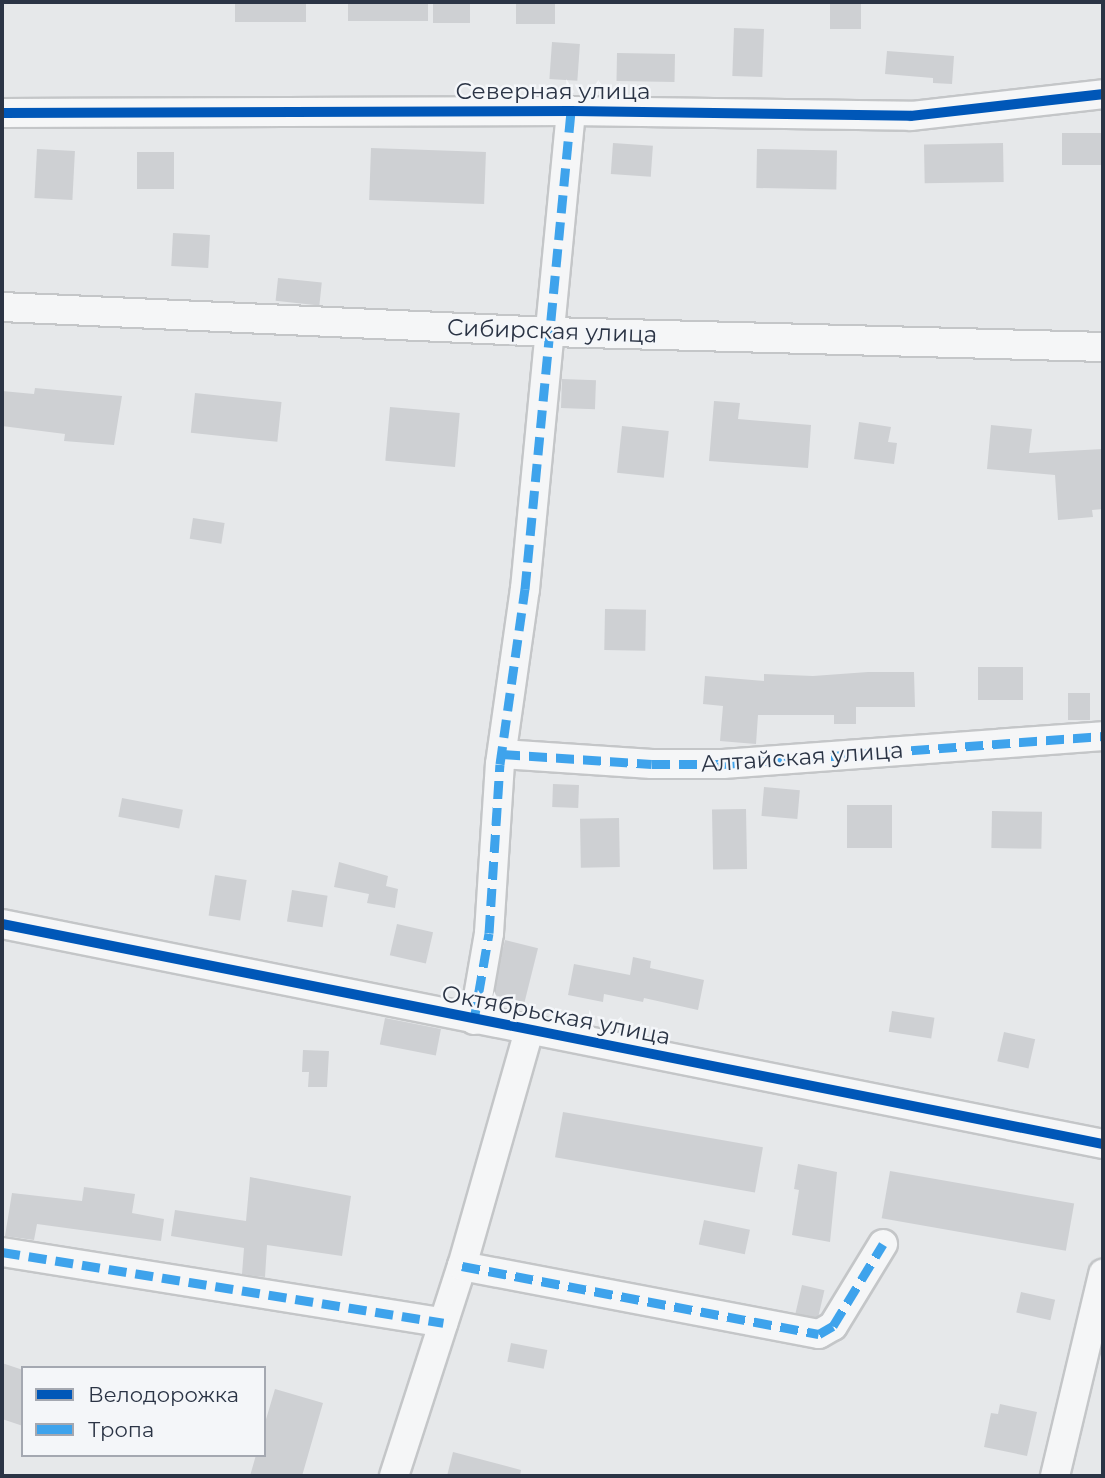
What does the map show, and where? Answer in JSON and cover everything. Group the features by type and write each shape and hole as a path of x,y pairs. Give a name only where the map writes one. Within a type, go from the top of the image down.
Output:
{"street":[{"name":"Северная улица","path":"2,113 571,111 911,116 1103,94"},
{"path":"474,1020 489,933 502,754 525,589 571,111"},
{"name":"Сибирская улица","path":"2,307 550,332 1103,346"},
{"name":"Алтайская улица","path":"502,754 652,764 723,764 1103,736"},
{"name":"Октябрьская улица","path":"2,923 474,1020 1103,1144"},
{"path":"394,1476 462,1266 529,1031"},
{"path":"462,1266 819,1334 832,1326 883,1244"},
{"path":"2,1252 443,1323"},
{"path":"1055,1476 1103,1274"}],"building":[{"path":"235,2 306,2 306,22 235,22"},
{"path":"348,2 428,2 428,21 348,21"},
{"path":"433,2 470,2 470,23 433,23"},
{"path":"516,2 555,2 555,24 516,24"},
{"path":"830,2 861,2 861,29 830,29"},
{"path":"734,28 764,29 762,77 732,76"},
{"path":"552,42 580,44 577,81 549,79"},
{"path":"887,51 954,56 952,84 933,83 933,78 885,74"},
{"path":"617,53 675,54 675,82 617,81"},
{"path":"1062,133 1103,133 1103,165 1062,165"},
{"path":"613,143 653,146 651,177 611,174"},
{"path":"1003,143 1004,182 925,183 924,144"},
{"path":"371,148 486,152 484,204 369,200"},
{"path":"37,149 75,151 72,200 34,198"},
{"path":"757,149 837,150 836,189 756,188"},
{"path":"137,152 174,152 174,189 137,189"},
{"path":"173,233 210,235 208,268 171,266"},
{"path":"278,278 322,283 319,305 276,301"},
{"path":"562,379 596,380 595,409 561,408"},
{"path":"35,388 122,396 114,445 64,441 65,434 2,426 2,391 34,394"},
{"path":"195,393 282,402 277,442 191,433"},
{"path":"714,401 740,403 738,419 811,425 808,468 709,461"},
{"path":"390,407 460,413 455,467 385,461"},
{"path":"859,422 891,427 888,442 897,443 894,464 854,459"},
{"path":"991,425 1032,429 1029,453 1103,449 1103,509 1092,510 1093,517 1058,520 1055,475 987,469"},
{"path":"622,426 669,431 664,478 617,473"},
{"path":"193,518 225,523 221,544 190,539"},
{"path":"605,609 646,610 645,651 604,650"},
{"path":"978,667 1023,667 1023,700 978,700"},
{"path":"914,672 915,707 856,707 856,724 834,724 834,715 758,715 756,744 720,741 723,706 703,704 705,676 764,681 764,674 813,676"},
{"path":"1068,693 1090,693 1090,720 1068,720"},
{"path":"553,784 579,785 578,808 552,807"},
{"path":"764,787 800,790 797,819 761,816"},
{"path":"122,798 183,810 179,828 118,817"},
{"path":"847,805 892,805 892,848 847,848"},
{"path":"746,809 747,869 713,870 712,810"},
{"path":"992,811 1042,812 1041,849 991,848"},
{"path":"619,818 620,867 581,868 580,819"},
{"path":"339,862 388,876 386,886 398,889 395,908 367,903 369,894 334,887"},
{"path":"215,875 247,880 240,921 209,915"},
{"path":"292,890 328,896 323,927 287,922"},
{"path":"397,924 433,932 426,964 390,955"},
{"path":"505,940 538,948 524,1003 491,994"},
{"path":"633,957 651,961 650,968 704,980 698,1010 644,998 643,1002 604,994 603,1002 568,995 574,964 630,975"},
{"path":"892,1011 934,1018 931,1038 889,1032"},
{"path":"385,1018 441,1029 436,1055 380,1045"},
{"path":"1004,1032 1035,1039 1028,1068 997,1061"},
{"path":"303,1050 329,1051 327,1087 308,1087 309,1072 302,1072"},
{"path":"563,1112 763,1147 755,1193 555,1157"},
{"path":"798,1164 837,1172 830,1242 792,1235 799,1190 794,1189"},
{"path":"890,1171 1074,1203 1066,1251 882,1218"},
{"path":"250,1177 351,1196 342,1256 267,1245 265,1277 255,1276 242,1274 244,1248 171,1236 175,1210 246,1221"},
{"path":"84,1187 135,1194 132,1213 164,1219 161,1241 37,1224 34,1240 5,1236 12,1193 82,1201"},
{"path":"704,1220 750,1230 745,1254 699,1244"},
{"path":"802,1285 824,1290 818,1318 795,1313"},
{"path":"1021,1292 1055,1300 1050,1320 1016,1312"},
{"path":"511,1343 547,1350 544,1369 507,1362"},
{"path":"2,1363 21,1369 21,1425 2,1419"},
{"path":"275,1389 323,1403 302,1476 250,1476 255,1457 266,1457 266,1419"},
{"path":"1000,1404 1037,1412 1027,1456 984,1447 991,1413 998,1414"},
{"path":"453,1452 521,1470 520,1476 447,1476"}],"marked path":[{"path":"474,1020 489,933 500,764 525,589 571,111"},
{"path":"502,754 652,764 723,764 1103,736"},
{"path":"462,1266 819,1334 833,1326 883,1244"},
{"path":"2,1252 443,1323"}],"cycle path":[{"path":"2,113 571,111 911,116 1103,94"},
{"path":"2,924 1103,1144"}]}
